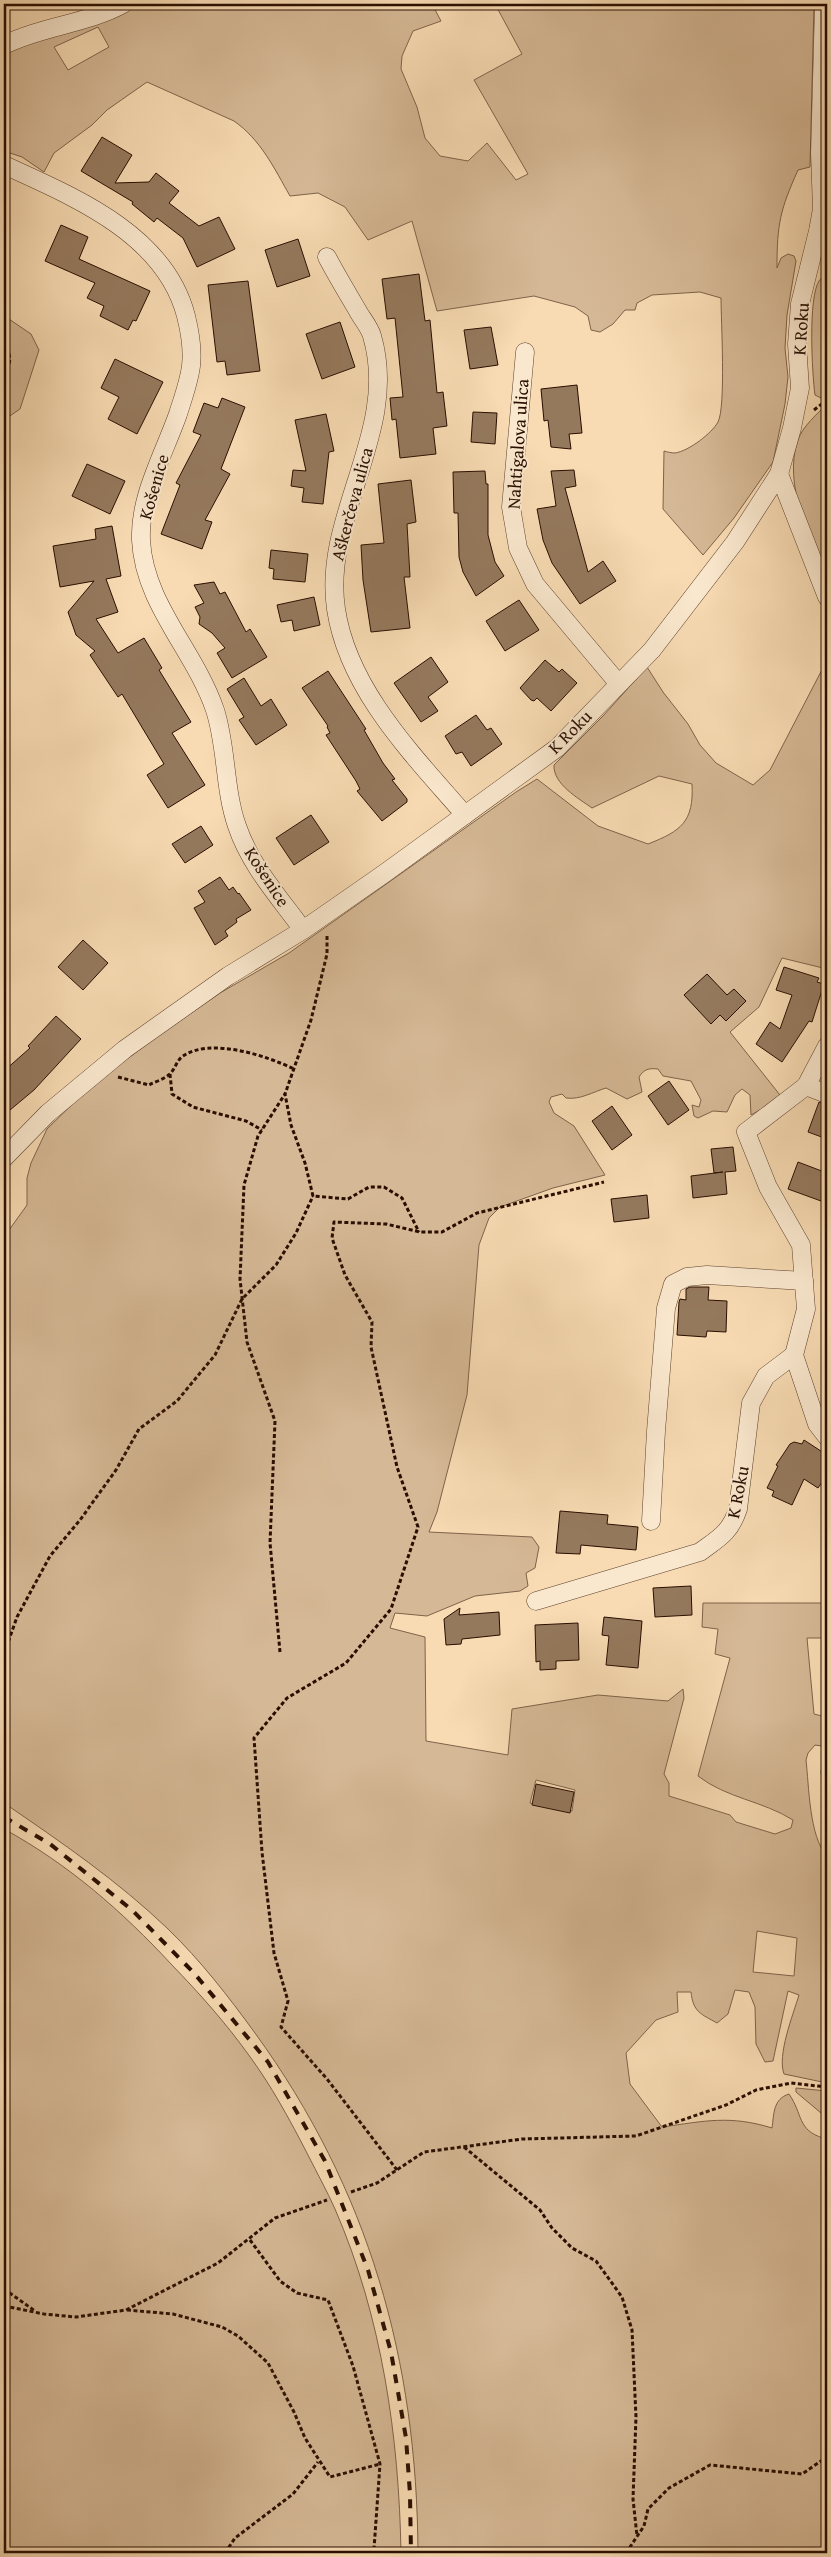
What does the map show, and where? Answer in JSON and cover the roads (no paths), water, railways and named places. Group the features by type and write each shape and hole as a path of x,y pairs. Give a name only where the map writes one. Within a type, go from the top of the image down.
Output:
{"street":[{"path":"4,45 23,36 106,14 124,4"},
{"name":"K Roku","path":"4,1158 48,1113 124,1048 228,976 303,930 557,748 652,650 735,542 779,474 792,428 800,388 797,344 800,304 822,209 820,153 824,4"},
{"name":"Košenice","path":"4,165 64,192 124,230 155,258 180,295 191,335 191,364 185,393 144,509 141,539 146,576 162,611 194,663 215,711 236,826 256,867 303,930"},
{"name":"Aškerčeva ulica","path":"326,257 372,334 379,384 375,423 340,538 334,570 336,610 350,656 370,694 409,749 465,815"},
{"name":"Nahtigalova ulica","path":"525,352 511,507 518,548 535,584 618,683"},
{"path":"779,474 827,597"},
{"path":"827,1046 806,1086 746,1132 768,1187 801,1245 806,1310 794,1355 817,1424 827,1437"},
{"path":"806,1086 827,1094"},
{"path":"651,1521 665,1327 672,1284 687,1277 708,1275 804,1281"},
{"name":"K Roku","path":"536,1601 700,1552 728,1531 733,1525 738,1509 751,1403 766,1376 794,1355"}],"railway":[{"path":"4,1817 50,1844 132,1910 194,1973 268,2062 325,2161 368,2270 391,2352 406,2438 410,2494 411,2553"}]}
